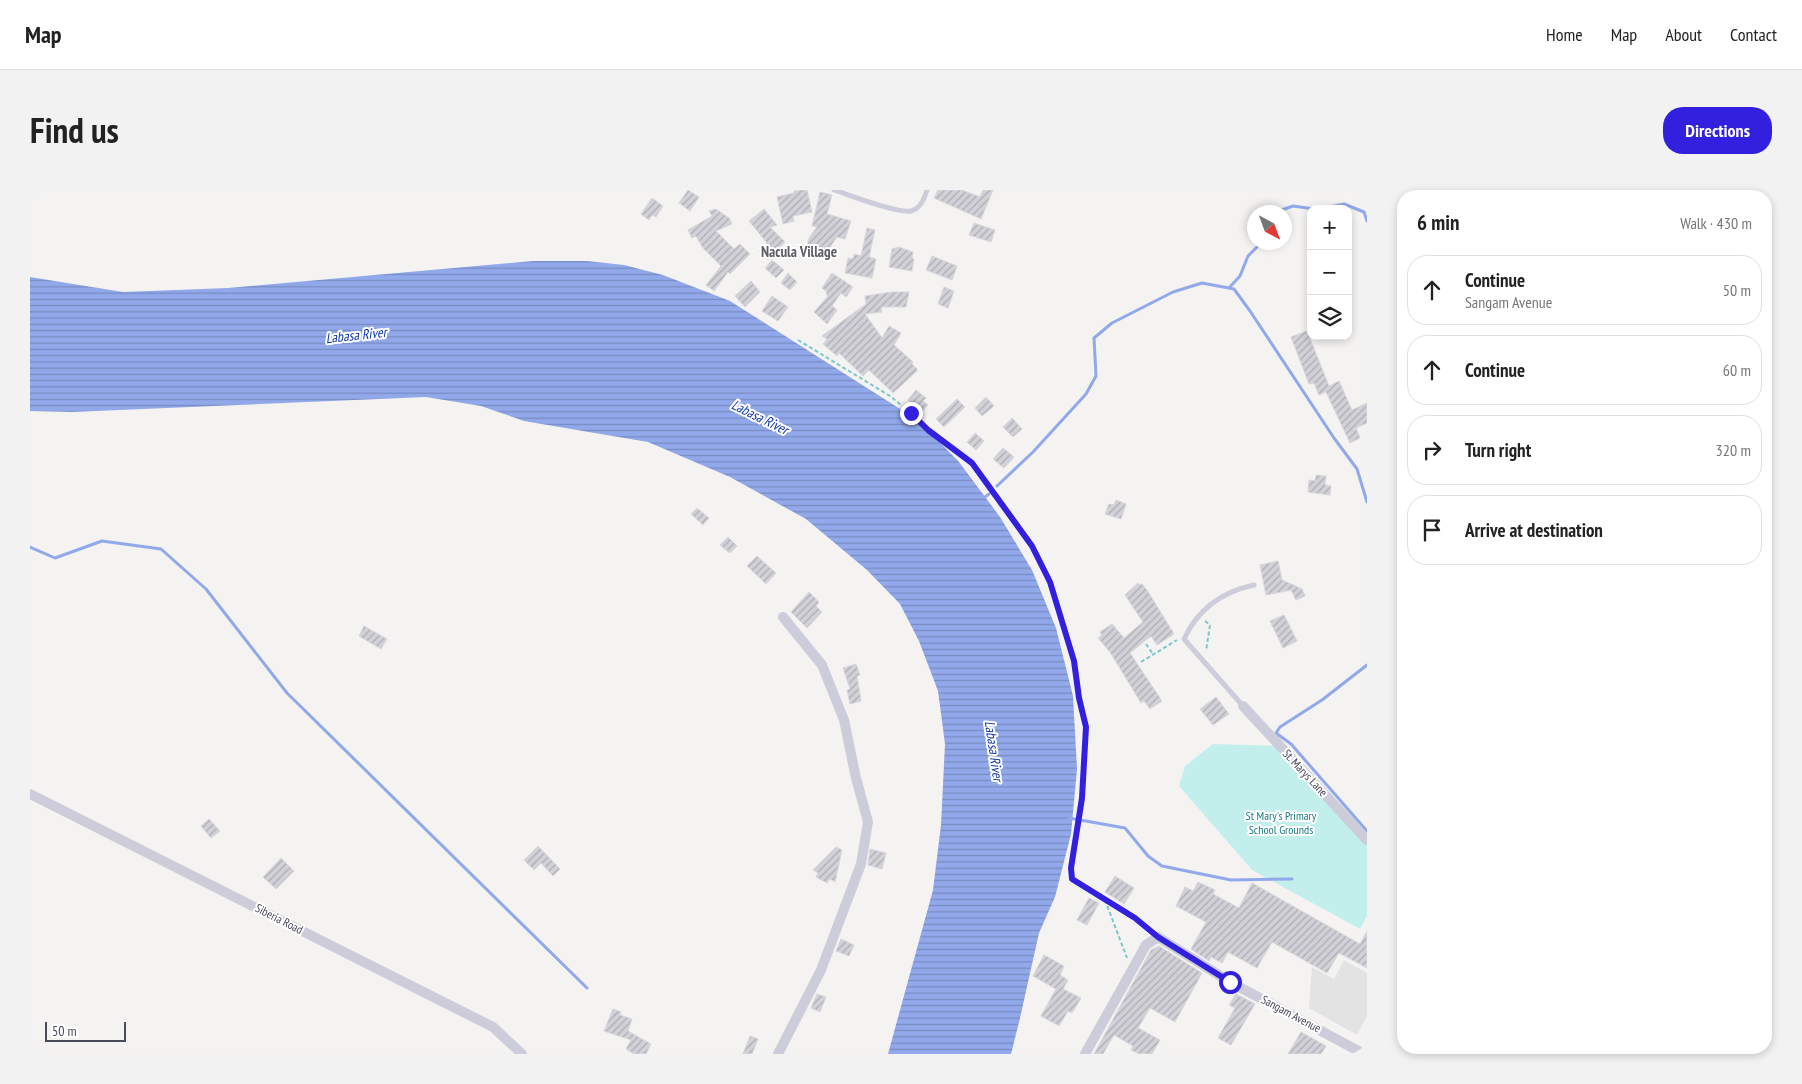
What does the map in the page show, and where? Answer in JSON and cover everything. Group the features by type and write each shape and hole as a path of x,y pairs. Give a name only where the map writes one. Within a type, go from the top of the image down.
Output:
{"street":[{"path":"778,1054 821,970 861,864 868,822 856,778 844,720 822,665 783,617"},
{"name":"St. Marys Lane","path":"1243,706 1367,840"},
{"name":"Siberia Road","path":"30,794 493,1027 522,1054"},
{"path":"1086,1054 1146,944 1158,937"},
{"name":"Sangam Avenue","path":"1158,937 1230,982 1365,1053"}],"lane":[{"path":"834,190 894,209 910,211 924,200 927,190"},
{"path":"1243,706 1184,639 1190,624 1209,605 1238,589 1254,585"}],"path":[{"path":"798,340 890,396 928,430 972,463 1032,546 1050,582 1065,626 1074,661 1079,698 1086,727 1082,798 1071,868 1072,879 1135,918 1158,937"},
{"path":"1195,619 1205,621 1210,625 1204,663"},
{"path":"1142,662 1178,640 1184,639"},
{"path":"1146,644 1153,654"},
{"path":"1105,900 1132,970"}],"shaded area":[{"path":"1344,960 1367,973 1367,1016 1357,1035 1309,1008 1312,967 1334,979"}],"green space":[{"name":"St Mary's Primary School Grounds","path":"1213,744 1283,746 1367,839 1367,916 1360,929 1252,870 1179,786 1185,766"}],"water":[{"name":"Labasa River","path":"533,261 587,261 624,265 663,275 730,301 919,421 959,462 1000,517 1032,570 1056,628 1073,696 1077,769 1071,834 1055,897 1039,933 1011,1054 888,1054 933,890 941,825 945,744 938,691 919,641 900,604 867,570 806,519 730,477 648,442 524,421 481,406 426,397 72,412 30,411 30,277 123,292 228,288"}],"building":[{"path":"688,190 699,197 690,211 679,203"},
{"path":"799,190 807,190 812,212 793,216 794,221 783,224 777,197"},
{"path":"938,190 962,190 980,197 983,190 993,190 981,219 934,198"},
{"path":"820,192 832,195 827,214 851,221 845,239 837,237 823,257 807,247 809,238 817,227 812,226"},
{"path":"652,198 663,206 656,217 652,215 649,220 641,214"},
{"path":"716,209 729,218 732,224 716,231 734,249 740,244 750,254 730,274 728,272 714,291 706,285 721,266 703,248 696,236 692,238 688,230 712,216 709,211"},
{"path":"764,209 777,225 770,227 785,242 768,260 759,251 767,243 749,221"},
{"path":"974,223 995,230 991,242 969,235"},
{"path":"867,228 875,230 869,257 876,259 872,278 845,273 848,258 853,259 854,254 861,256"},
{"path":"899,247 913,252 912,271 889,267 892,249"},
{"path":"932,256 957,266 952,280 926,270"},
{"path":"772,260 784,270 776,278 765,268"},
{"path":"788,273 797,282 790,290 781,283"},
{"path":"832,273 853,287 846,297 841,293 832,306 837,310 827,324 814,312 828,296 827,292 822,288"},
{"path":"751,281 760,292 745,307 735,296"},
{"path":"944,287 954,291 948,308 938,304"},
{"path":"892,292 909,292 906,307 881,307 882,312 865,314 882,338 889,326 901,333 894,345 913,362 912,364 917,369 893,393 869,370 863,376 839,353 837,356 823,344 827,339 822,336 866,304 865,296"},
{"path":"772,296 788,307 778,321 762,311"},
{"path":"1307,331 1307,340 1311,340 1329,386 1339,381 1352,410 1367,403 1367,423 1356,428 1360,438 1350,443 1326,392 1319,395 1314,383 1309,384 1291,337"},
{"path":"916,390 926,398 923,401 928,405 922,412 908,400"},
{"path":"986,397 994,406 982,416 975,408"},
{"path":"957,399 965,407 944,427 936,419"},
{"path":"1012,418 1022,429 1013,437 1003,427"},
{"path":"975,433 984,441 976,450 967,442"},
{"path":"1003,448 1014,457 1004,468 993,459"},
{"path":"1316,475 1326,476 1325,485 1331,486 1330,495 1308,492 1309,480 1315,481"},
{"path":"1116,500 1126,504 1121,519 1105,514 1109,504 1114,505"},
{"path":"697,508 709,518 703,525 691,514"},
{"path":"728,537 737,546 730,553 720,545"},
{"path":"757,556 776,573 766,584 747,566"},
{"path":"1278,561 1282,580 1302,589 1305,596 1296,600 1291,590 1266,595 1260,565"},
{"path":"1138,583 1142,584 1147,590 1174,634 1157,645 1151,636 1130,653 1162,701 1150,709 1144,701 1141,703 1110,652 1098,638 1102,635 1100,632 1112,624 1124,638 1143,622 1125,595"},
{"path":"809,592 819,602 816,606 822,612 807,628 791,612"},
{"path":"1284,615 1297,641 1283,648 1270,621"},
{"path":"364,626 387,639 381,649 359,636"},
{"path":"856,664 860,675 857,676 861,701 850,704 847,690 850,689 843,668"},
{"path":"1216,697 1229,714 1213,725 1200,709"},
{"path":"209,819 220,831 211,838 201,826"},
{"path":"538,846 560,869 553,876 541,863 534,870 524,860"},
{"path":"836,847 842,850 835,882 830,879 827,883 816,877 818,873 813,870"},
{"path":"870,849 886,853 882,869 868,865"},
{"path":"281,858 294,871 276,889 263,877"},
{"path":"1115,876 1134,888 1124,904 1105,892"},
{"path":"1198,882 1215,890 1213,894 1239,908 1252,883 1360,944 1367,931 1367,968 1339,953 1327,973 1272,942 1257,968 1228,952 1222,963 1211,957 1209,961 1191,949 1206,922 1176,906 1185,887 1193,891"},
{"path":"1089,898 1099,903 1087,925 1077,920"},
{"path":"841,939 854,945 849,956 836,951"},
{"path":"1159,946 1202,973 1175,1022 1150,1008 1138,1028 1160,1040 1152,1054 1139,1054 1131,1050 1133,1046 1114,1035 1103,1054 1094,1054 1151,950"},
{"path":"1044,955 1064,966 1060,975 1068,980 1063,989 1081,998 1072,1013 1068,1011 1059,1026 1041,1016 1056,989 1033,976"},
{"path":"817,994 826,997 820,1012 811,1008"},
{"path":"1236,994 1255,1004 1231,1045 1218,1038 1235,1008 1229,1005"},
{"path":"613,1009 621,1012 620,1015 632,1019 628,1031 651,1044 646,1054 634,1054 626,1049 631,1040 604,1031"},
{"path":"1301,1032 1326,1046 1321,1054 1288,1054"},
{"path":"750,1036 758,1039 752,1054 743,1054"}],"waterway":[{"path":"1339,205 1346,205"},
{"path":"1292,206 1307,208"},
{"path":"1352,207 1364,212 1367,221"},
{"path":"1229,288 1240,276 1248,256 1254,250"},
{"path":"997,486 1033,452 1086,394 1096,376 1094,338 1112,323 1173,292 1202,283 1234,289 1357,469 1367,502"},
{"path":"985,497 989,494"},
{"path":"30,547 55,558 102,541 161,549 206,589 287,693 587,988"},
{"path":"1367,665 1322,700 1280,727 1276,733 1291,744 1367,831"},
{"path":"1069,818 1125,828 1148,856 1162,866 1231,880 1292,879"}],"district":[{"name":"Nacula Village","path":"799,252"}],"route":[{"path":"911,413 928,430 972,463 1032,546 1050,582 1065,626 1074,661 1079,698 1086,727 1082,798 1071,868 1072,879 1135,918 1158,937 1230,982"}]}
